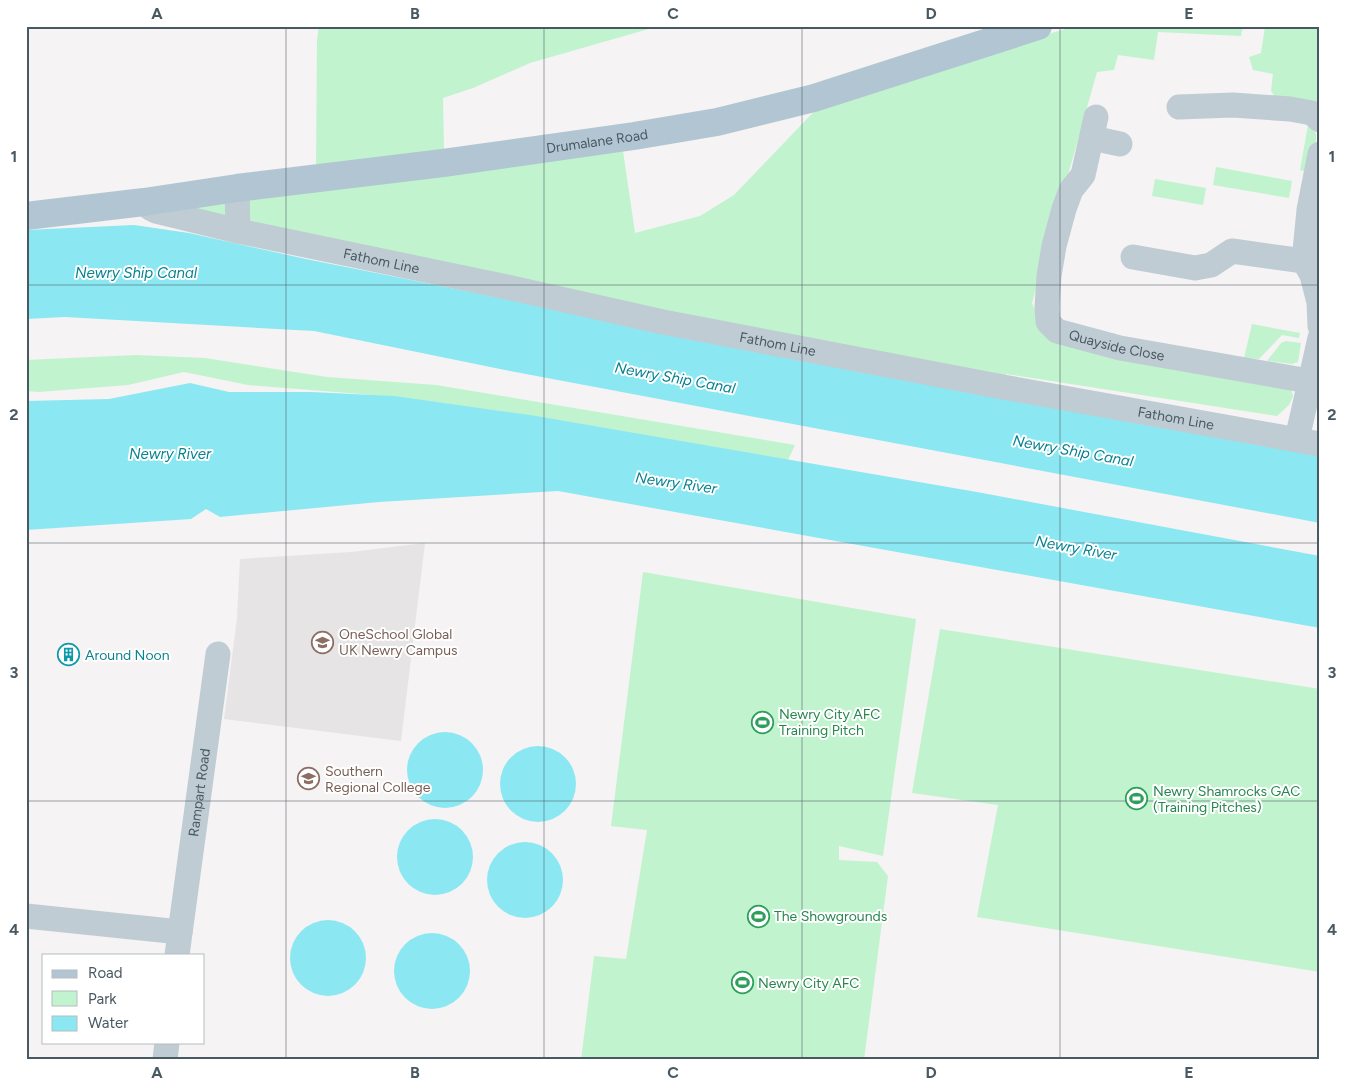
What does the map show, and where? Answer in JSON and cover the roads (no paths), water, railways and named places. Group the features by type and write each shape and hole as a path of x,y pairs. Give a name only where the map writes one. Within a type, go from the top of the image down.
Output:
{"main road":[{"name":"Drumalane Road","path":"144,202 236,188 443,163 634,136 717,122 814,98 1038,26"},
{"path":"26,216 144,202"}],"street":[{"path":"1179,107 1233,105 1290,109 1312,113 1320,120"},
{"name":"Quayside Close","path":"1120,144 1094,128 1083,175 1071,190 1054,246 1049,276 1048,322 1056,331 1120,348 1316,382"},
{"path":"1320,154 1309,210 1312,270 1319,302 1320,326"},
{"path":"236,188 238,231"},
{"name":"Fathom Line","path":"144,202 156,211 238,231 507,287 663,322 1002,387 1308,442"},
{"path":"1133,257 1195,268 1211,265 1232,251 1264,254 1312,270"},
{"path":"1308,442 1320,338"},
{"name":"Rampart Road","path":"26,916 179,943 218,654"},
{"path":"165,1060 167,1044"}],"water":[{"name":"Newry Ship Canal","path":"134,225 189,233 306,259 918,381 1320,456 1320,523 510,371 314,331 65,317 26,319 26,230"},
{"name":"Newry River","path":"190,383 229,392 311,392 394,396 530,415 977,492 1320,556 1320,628 558,491 379,502 220,517 206,509 191,519 26,530 26,401 109,399"},
{"path":"438,732 452,732 466,738 477,749 481,755 483,770 481,785 472,797 460,806 438,808 424,802 413,791 407,777 407,763 413,749 424,738"},
{"path":"531,746 545,746 559,752 570,763 576,777 573,799 565,811 545,822 531,822 517,816 506,805 500,791 500,777 506,763 517,752"},
{"path":"428,819 442,819 456,825 467,836 473,850 470,872 462,884 442,895 428,895 414,889 403,878 397,864 397,850 403,836 414,825"},
{"path":"518,842 532,842 546,848 557,859 563,873 560,895 552,907 532,918 518,918 504,912 493,901 487,887 487,873 493,859 504,848"},
{"path":"321,920 335,920 349,926 360,937 366,951 363,973 355,985 335,996 321,996 307,990 296,979 290,965 290,951 296,937 307,926"},
{"path":"440,933 453,939 464,950 470,963 468,986 453,1003 440,1009 424,1009 411,1003 396,986 394,963 400,950 417,935"}],"place":[{"name":"OneSchool Global UK Newry Campus","path":"323,642"},
{"name":"Around Noon","path":"69,655"},
{"name":"Newry City AFC Training Pitch","path":"763,722"},
{"name":"Southern Regional College","path":"309,779"},
{"name":"Newry Shamrocks GAC (Training Pitches)","path":"1137,799"},
{"name":"The Showgrounds","path":"758,916"},
{"name":"Newry City AFC","path":"742,983"}]}
